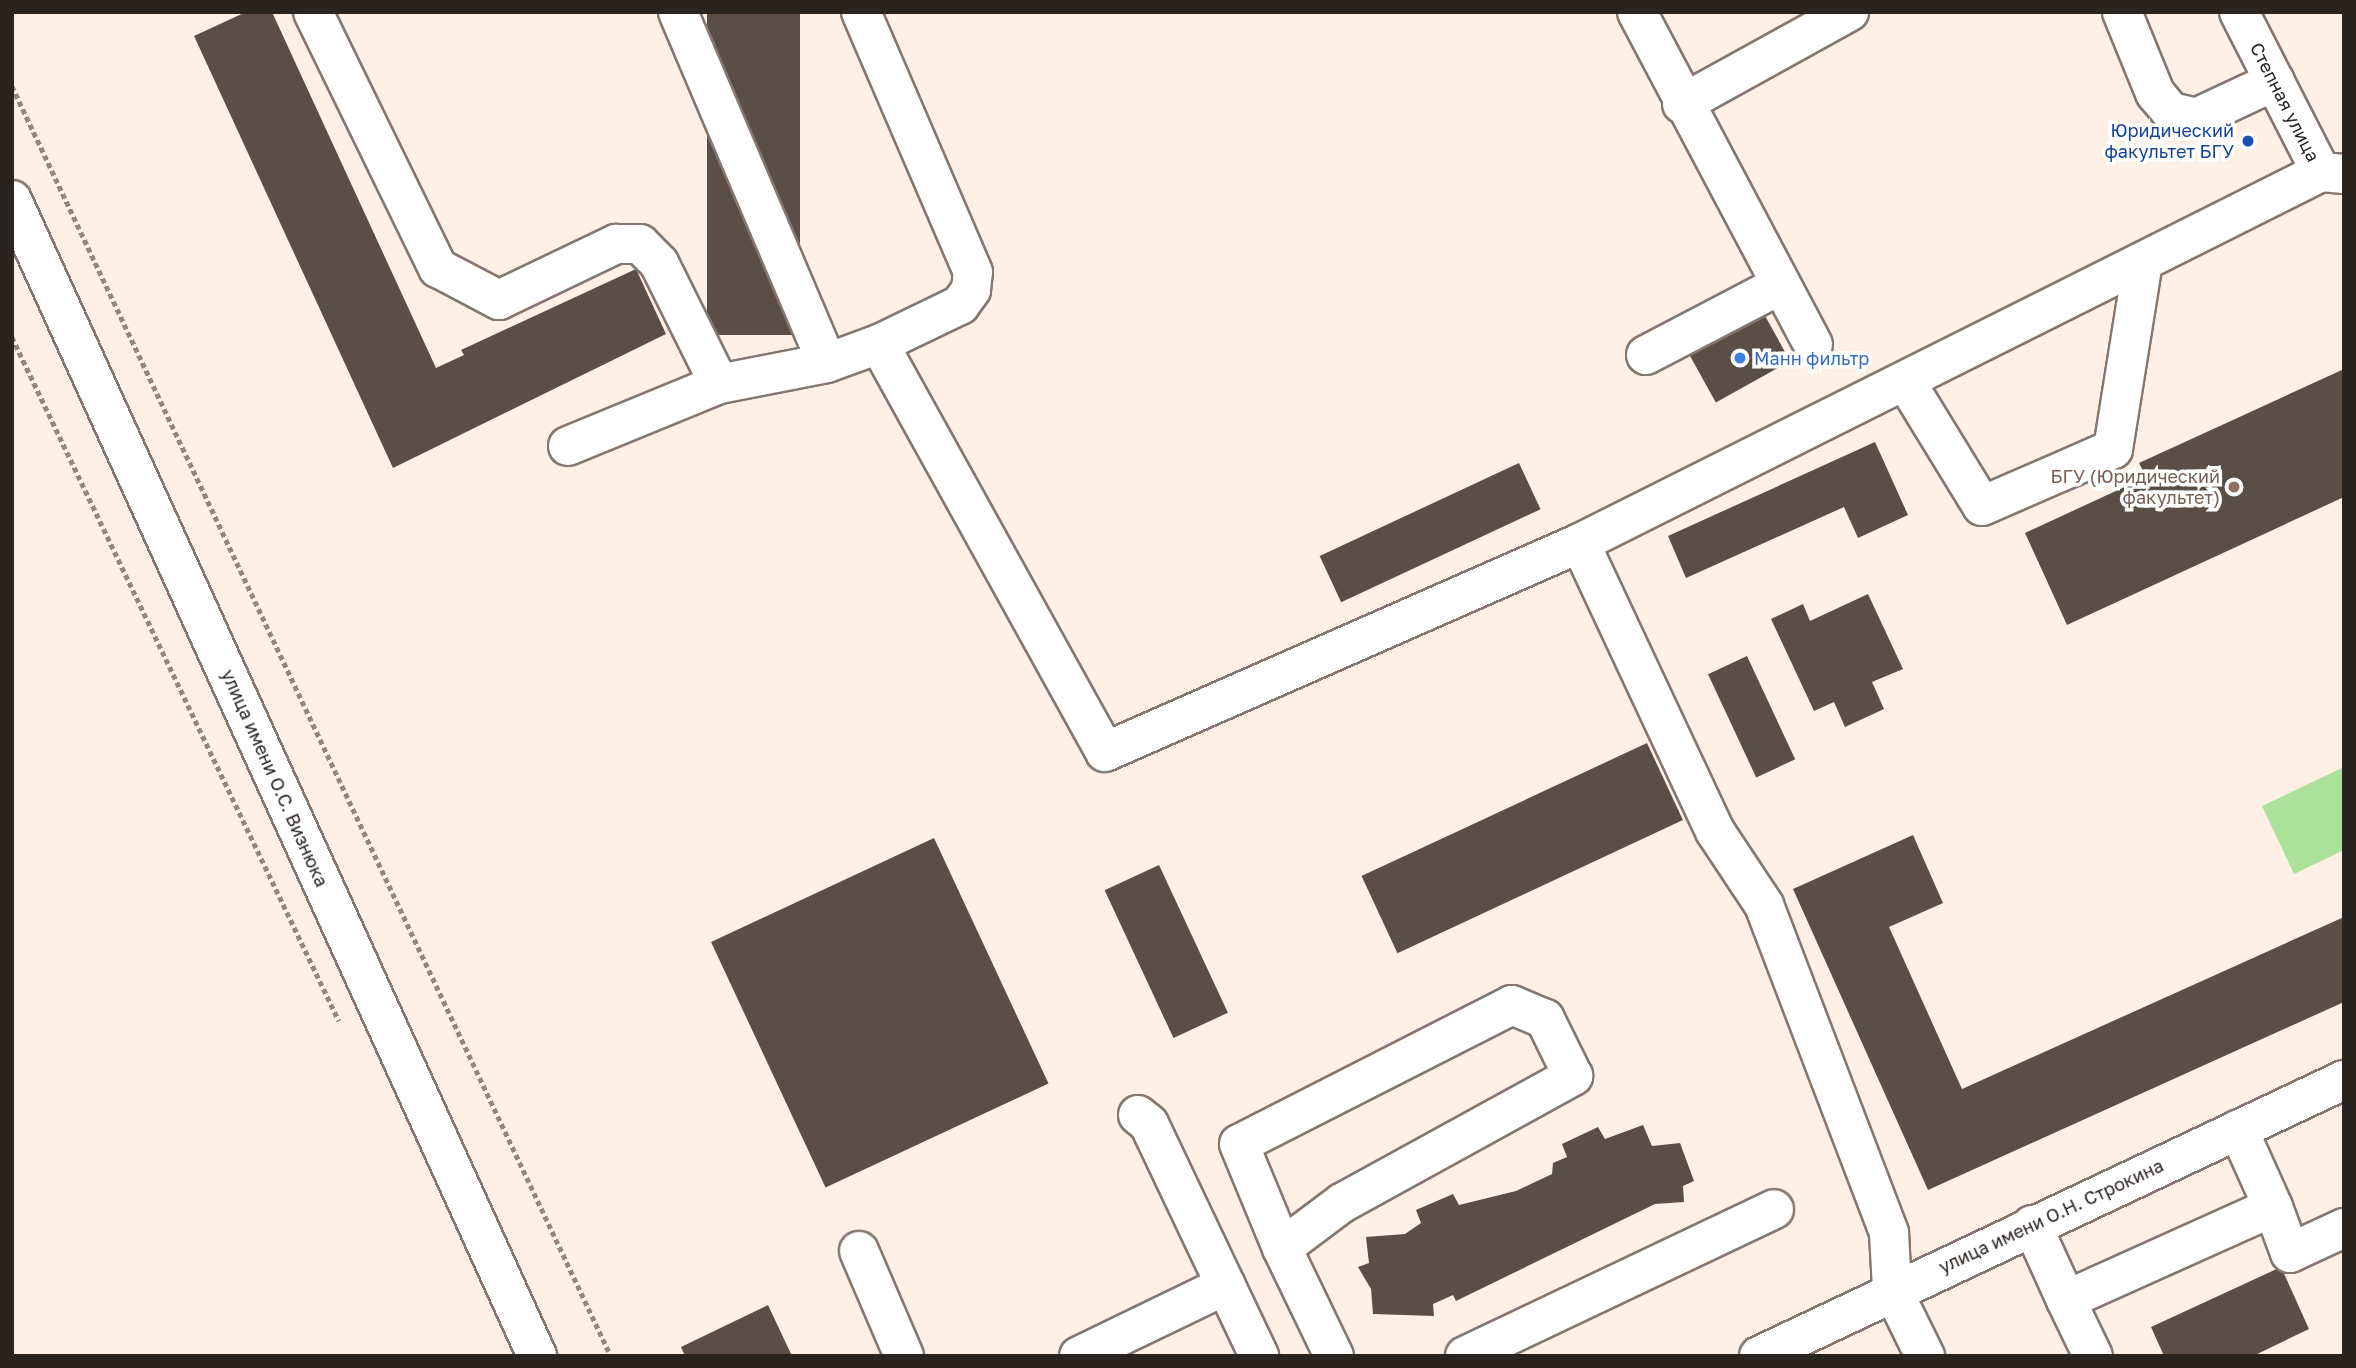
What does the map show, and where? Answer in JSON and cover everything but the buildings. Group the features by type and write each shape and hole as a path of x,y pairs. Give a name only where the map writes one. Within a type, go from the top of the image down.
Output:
{"street":[{"path":"313,12 438,268 499,300 616,244 640,244 659,263 719,384"},
{"path":"678,12 827,363"},
{"path":"568,446 719,384 827,363 879,344 960,305 971,290 973,272 861,12"},
{"path":"1637,12 1682,104 1813,344"},
{"path":"1682,104 1849,12"},
{"path":"2122,12 2155,93 2171,112 2196,118 2275,81"},
{"name":"Степная улица","path":"2239,12 2275,81 2332,173"},
{"path":"879,344 1105,752 1580,543 2332,173"},
{"name":"улица имени О.С. Визнюка","path":"12,200 537,1356"},
{"path":"1906,382 1982,506 2113,449 2142,267"},
{"path":"1646,355 1780,285"},
{"path":"1580,543 1715,831 1764,905 1889,1233 1892,1289 1925,1356"},
{"path":"1282,1248 1342,1203 1573,1076 1545,1019 1512,1006 1239,1143 1282,1248 1334,1356"},
{"name":"улица имени О.Н. Строкина","path":"1759,1356 1892,1289 2344,1080"},
{"path":"1138,1115 1150,1124 1259,1356"},
{"path":"2238,1129 2273,1207 2290,1253 2344,1228"},
{"path":"2066,1300 2273,1207"},
{"path":"1465,1356 1774,1209"},
{"path":"2032,1225 2092,1356"},
{"path":"859,1251 904,1356"},
{"path":"1079,1356 1226,1285"}],"path":[{"path":"12,86 611,1356"},
{"path":"12,337 343,1029"}],"green space":[{"path":"2344,767 2344,850 2294,874 2262,806"}],"place":[{"name":"Юридический факультет БГУ","path":"2248,141"},
{"name":"Манн фильтр","path":"1740,358"},
{"name":"БГУ (Юридический факультет)","path":"2234,487"}]}
